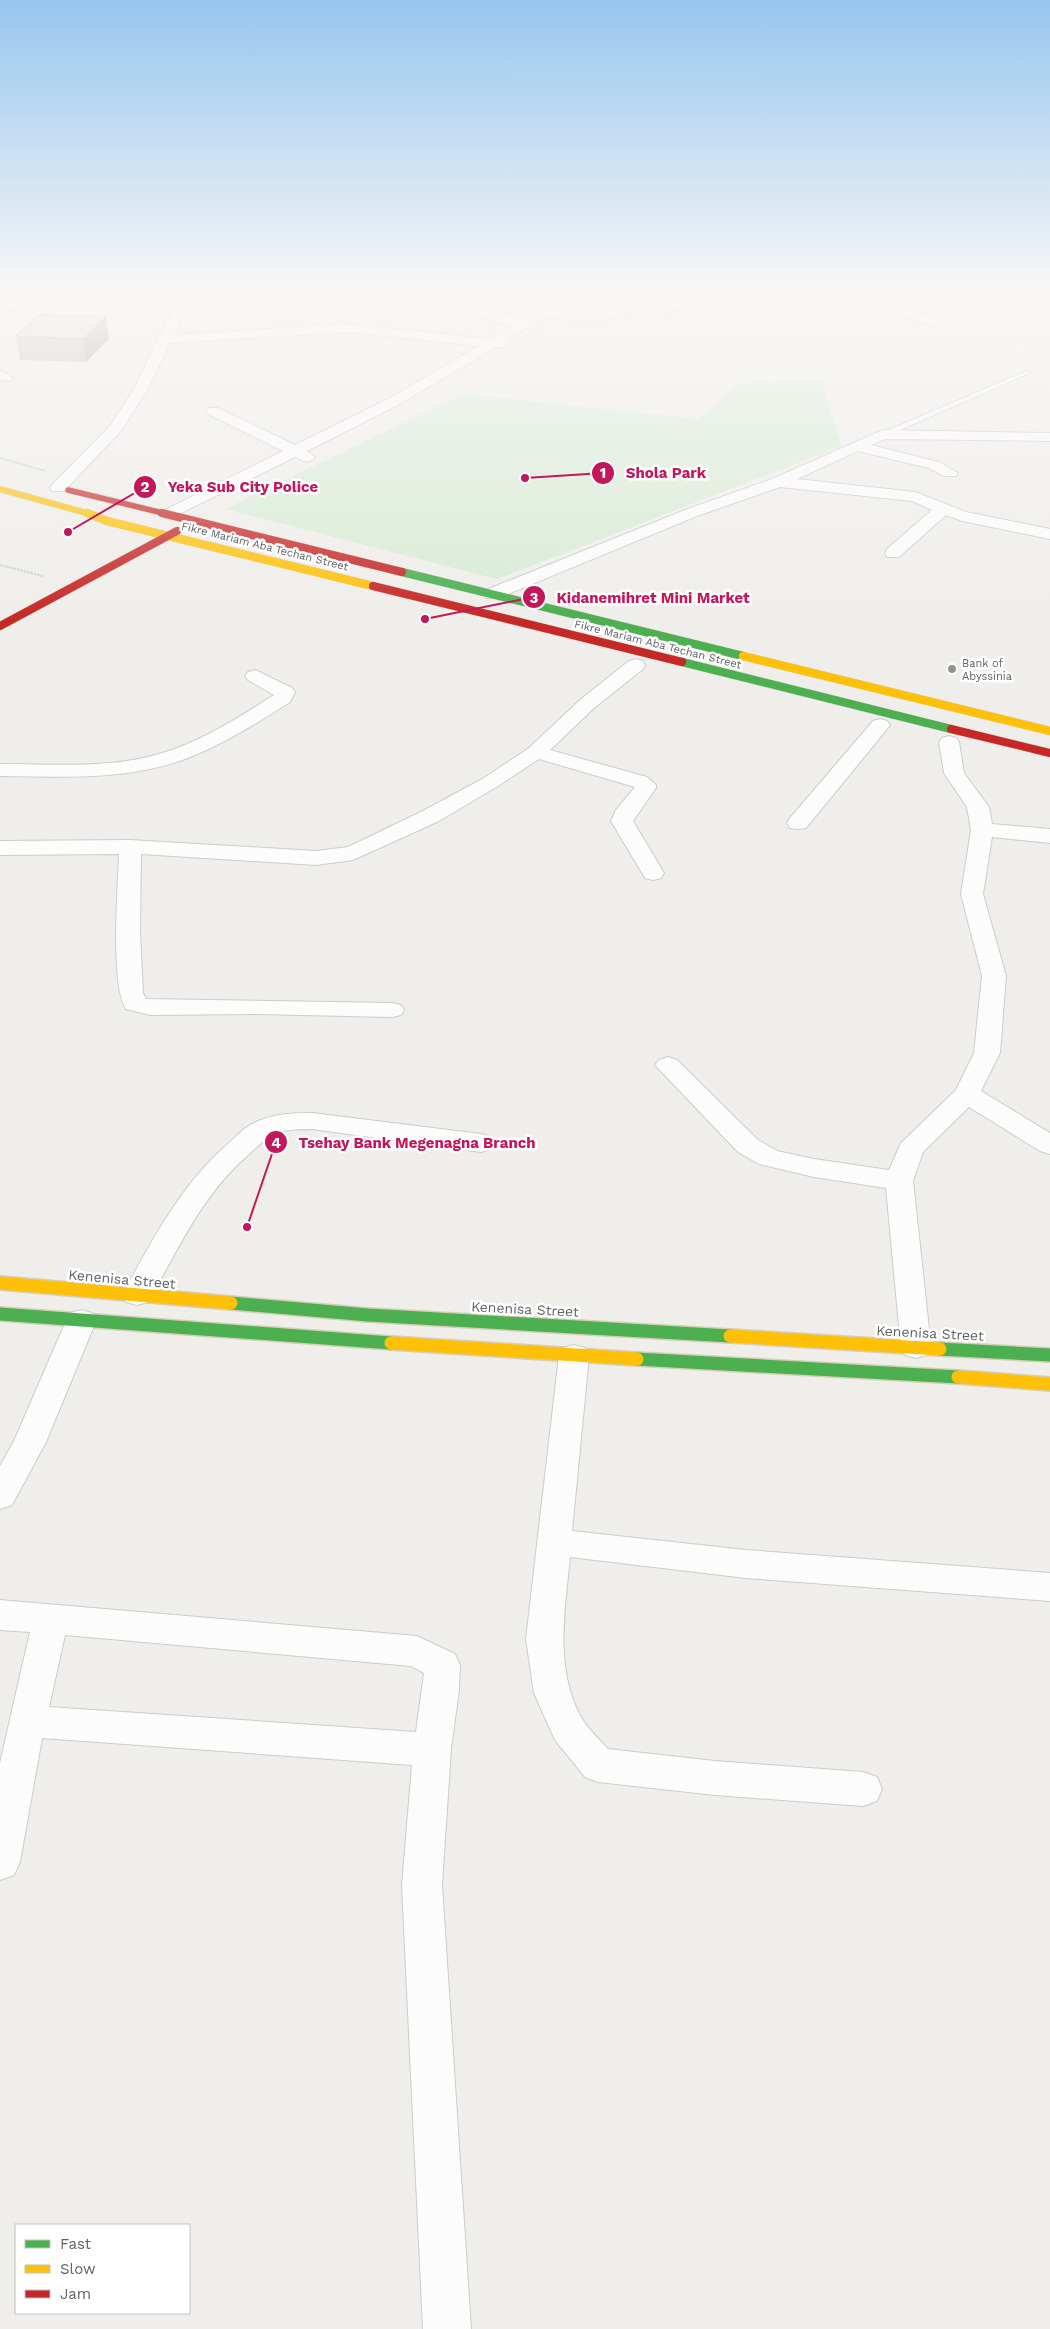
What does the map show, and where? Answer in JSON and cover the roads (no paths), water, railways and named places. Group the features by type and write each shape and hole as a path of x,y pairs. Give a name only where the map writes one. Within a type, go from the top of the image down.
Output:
{"main road":[{"name":"Fikre Mariam Aba Techan Street","path":"53,487 1050,731"},
{"name":"Fikre Mariam Aba Techan Street","path":"0,489 77,509 107,521 1048,750"},
{"path":"0,499 63,515 107,521"},
{"path":"125,538 169,514"},
{"path":"0,626 198,521"},
{"path":"249,555 265,568 493,628"},
{"path":"995,752 1050,764"},
{"name":"Kenenisa Street","path":"0,1283 137,1295 282,1322 574,1356 914,1374 1050,1384"},
{"name":"Kenenisa Street","path":"0,1314 80,1321 282,1322 916,1347 1050,1355"}],"street":[{"path":"53,487 115,430 134,400"},
{"path":"169,514 302,455 419,400"},
{"path":"213,411 302,455"},
{"path":"492,594 691,513 778,482 883,434 1050,437"},
{"path":"856,446 934,465 950,473"},
{"path":"259,486 302,455"},
{"path":"778,482 915,497 970,518 1050,534"},
{"path":"198,521 218,509"},
{"path":"893,553 943,509"},
{"path":"0,848 130,847 316,858 353,853 432,816 491,782 536,752 587,704 636,665"},
{"path":"0,770 74,770 122,766 149,763 179,754 246,721 283,698 285,692 255,676"},
{"path":"798,823 880,725"},
{"path":"916,1347 899,1181 911,1149 967,1094 987,1053 993,1005 994,976 972,894 982,830 978,807 954,773 949,742"},
{"path":"536,752 640,781 646,785 624,815 622,821 653,874"},
{"path":"982,830 1050,836"},
{"path":"130,847 128,932 131,993 135,1004 150,1008 258,1007 392,1010"},
{"path":"668,1065 748,1146 769,1158 814,1168 899,1181"},
{"path":"967,1094 1050,1145"},
{"path":"137,1295 174,1225 209,1176 233,1152 262,1129 285,1122 312,1121 481,1143"},
{"path":"0,1496 30,1442 80,1321"},
{"path":"574,1356 544,1638 552,1694 568,1729 598,1765 715,1778 863,1789"},
{"path":"554,1542 746,1564 1050,1587"},
{"path":"0,1615 51,1618 417,1652 442,1665 441,1690 432,1749 422,1885 448,2329"},
{"path":"0,1855 27,1721 51,1618"},
{"path":"27,1721 347,1745 432,1749"}],"lane":[{"path":"883,434 964,400"}],"place":[{"name":"Shola Park","path":"525,478"},
{"name":"Yeka Sub City Police","path":"68,532"},
{"name":"Kidanemihret Mini Market","path":"425,619"},
{"name":"Bank of Abyssinia","path":"952,669"},
{"name":"Tsehay Bank Megenagna Branch","path":"247,1227"}]}
